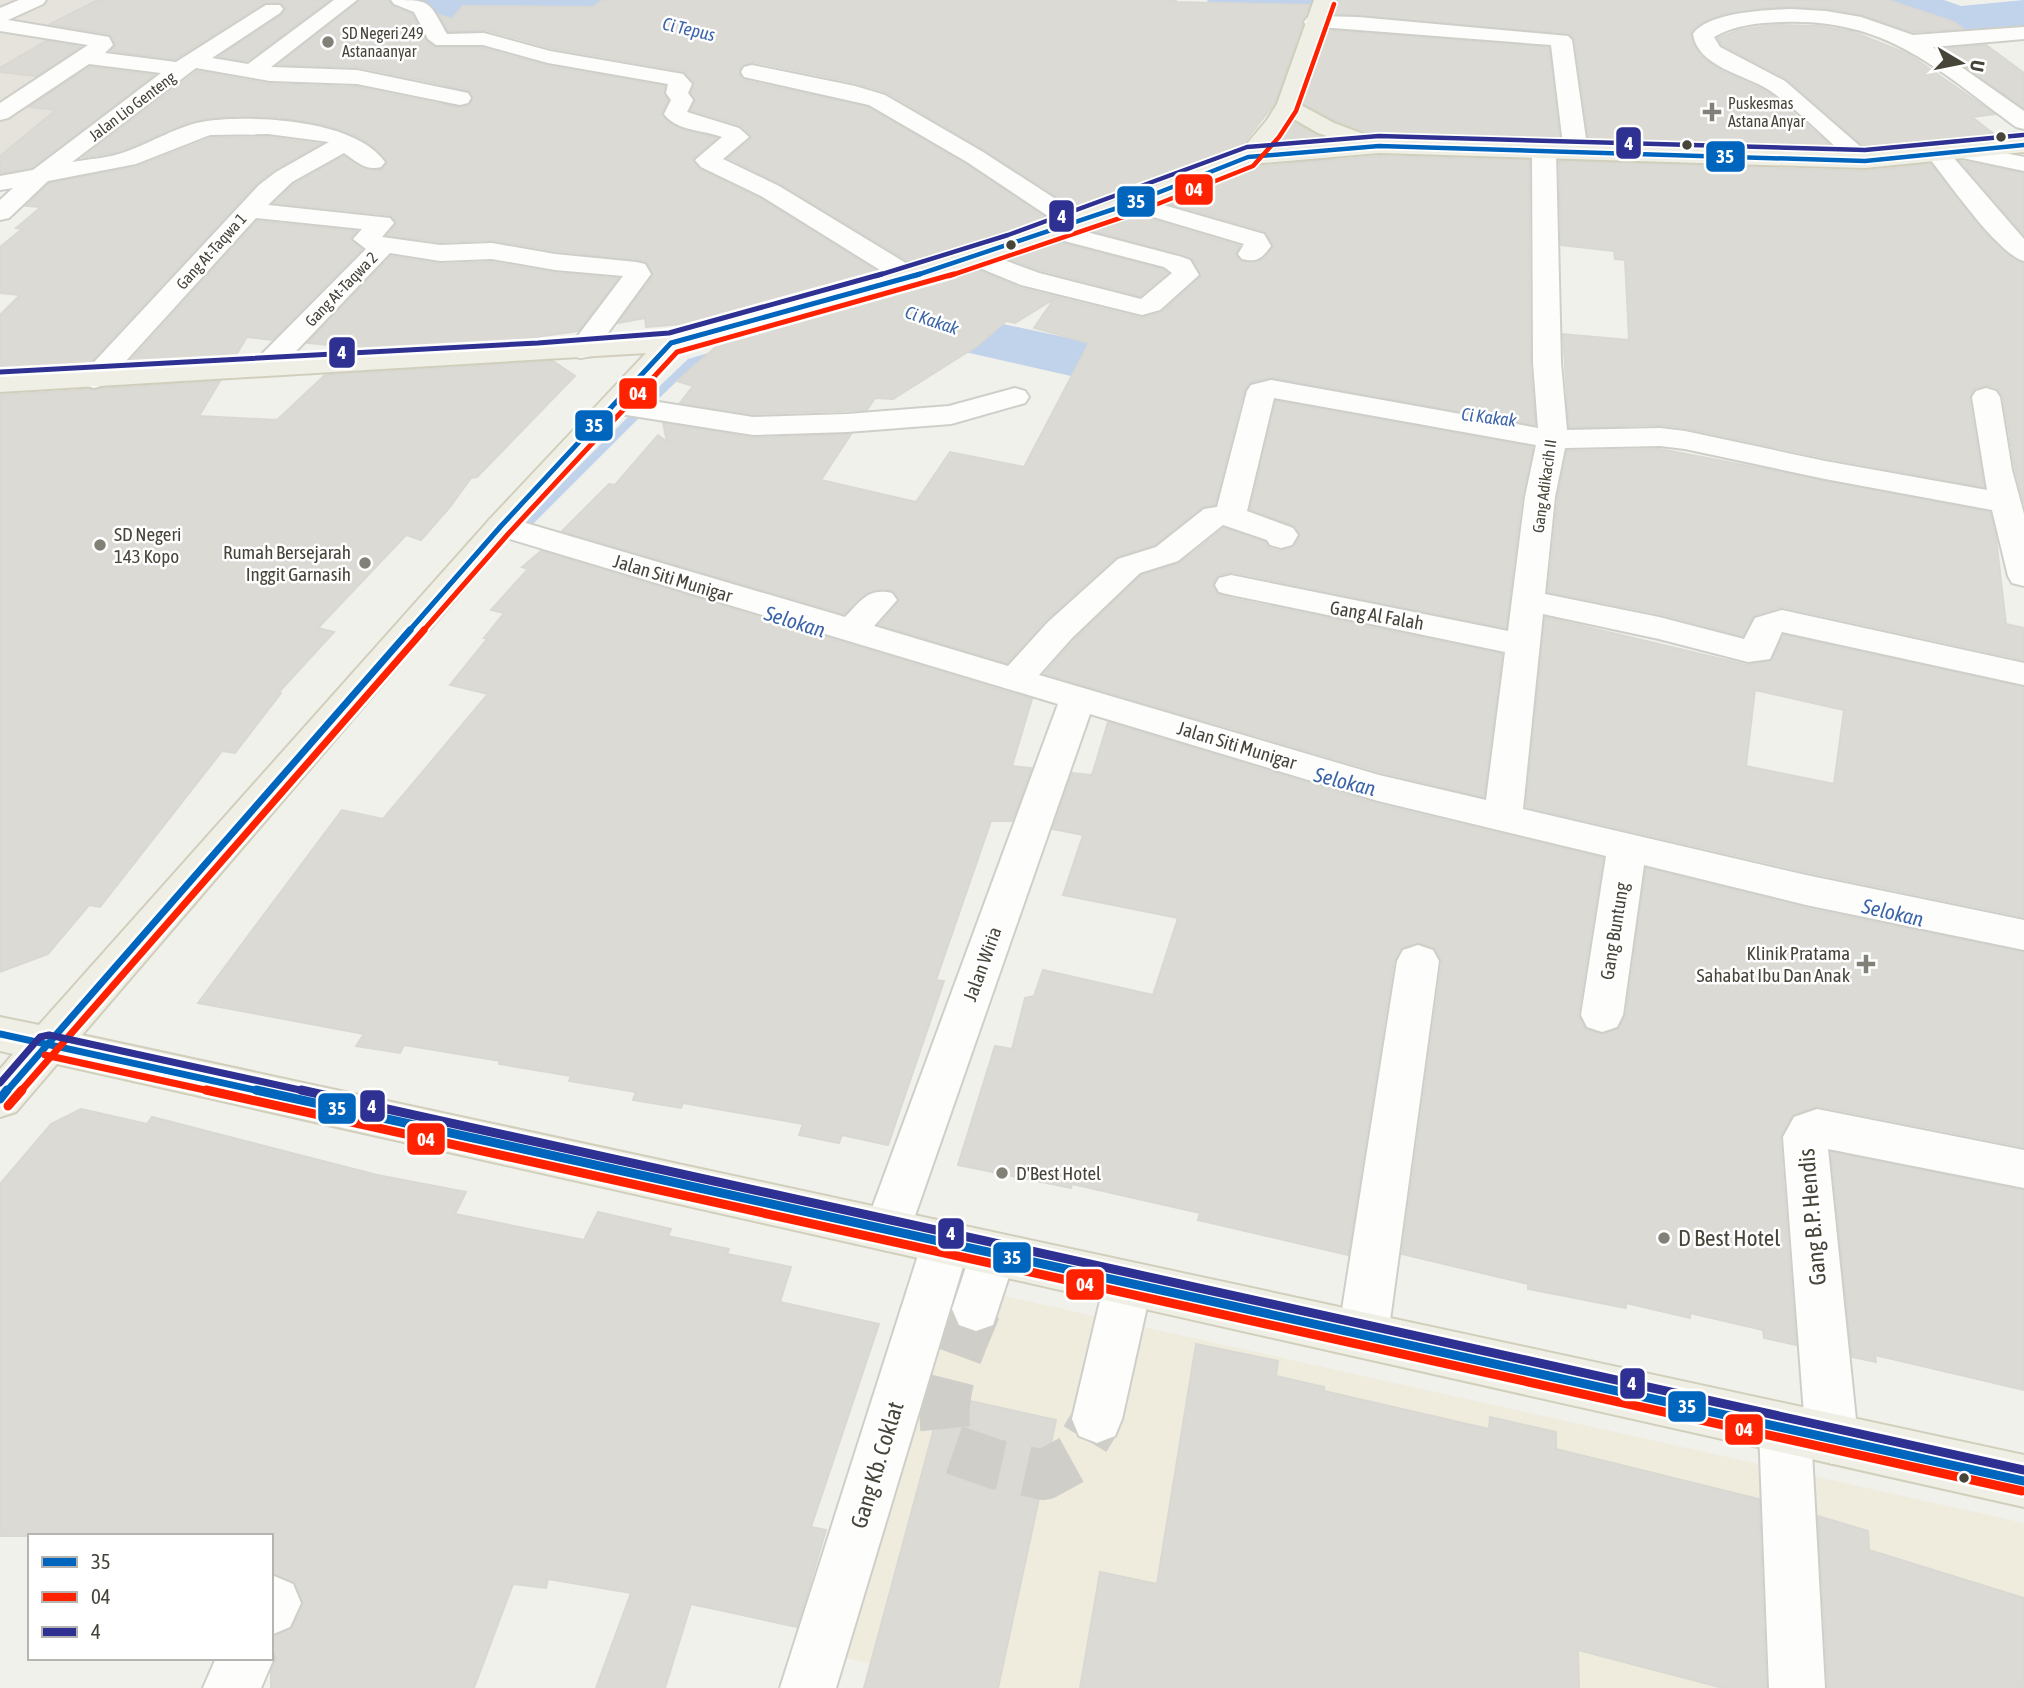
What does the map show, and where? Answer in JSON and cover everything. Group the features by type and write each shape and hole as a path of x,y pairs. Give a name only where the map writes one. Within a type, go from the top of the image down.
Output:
{"main road":[{"path":"1248,157 1287,106 1319,12"},
{"path":"1287,106 1326,128 1379,146"},
{"path":"0,383 671,343 974,257 1132,203 1248,157 1379,146 1865,161 2024,145"},
{"path":"0,1099 501,526 671,343"},
{"path":"0,1034 2024,1481"}],"street":[{"path":"0,16 36,0"},
{"path":"272,74 257,71 256,68 347,0"},
{"path":"401,0 422,8 439,39 443,41 484,39 548,57 675,79 681,84 677,93 682,100 675,114 693,124 737,136 710,154 706,160 770,191 910,277"},
{"name":"Jalan Lio Genteng","path":"0,213 42,174 187,65 273,9"},
{"path":"1319,12 1392,25 1561,40 1576,153"},
{"path":"1865,161 1777,86 1712,52 1705,45 1703,34 1717,25 1751,18 1813,16 1856,23 1910,42 2024,122"},
{"path":"0,25 102,41 98,50 0,113"},
{"path":"1910,42 2024,33"},
{"path":"88,57 272,74 357,77 460,98"},
{"path":"752,72 843,90 877,100 975,157 1065,227 1173,262 1181,266 1186,275 1151,304 1142,307 1030,279 974,257"},
{"path":"0,183 128,159 207,128 268,127 307,131 337,138 373,163"},
{"name":"Gang At-Taqwa 1","path":"94,379 248,210 284,177 342,144"},
{"name":"Gang Adikacih II","path":"1503,818 1541,497 1552,430 1547,363 1545,152"},
{"path":"1950,153 2024,164"},
{"path":"1950,153 2000,230 2024,253"},
{"path":"1132,203 1255,239 1258,246 1251,254"},
{"name":"Gang At-Taqwa 2","path":"248,210 380,222 366,239 382,244 266,366"},
{"path":"382,244 440,253 492,251 555,262 636,270 638,274 581,350"},
{"path":"1230,516 1261,391 1281,389 1552,430 1685,440 1825,470 2005,503"},
{"path":"614,404 753,426 847,423 951,415 1015,397"},
{"path":"1986,397 2010,473 2005,503 2024,576"},
{"path":"1015,680 1060,630 1129,566 1167,554 1215,516 1230,516 1282,535 1281,538"},
{"name":"Jalan Siti Munigar","path":"501,526 1015,680 1076,702 1378,788 1805,890 2024,936"},
{"name":"Gang Al Falah","path":"1231,585 1340,610 1385,615 1524,645"},
{"path":"851,631 880,600"},
{"path":"1529,601 1659,628 1748,651 1758,651 1766,625 1770,621 1782,621 2024,674"},
{"name":"Jalan Wiria","path":"887,1230 1076,702"},
{"name":"Gang Buntung","path":"1602,1015 1627,847"},
{"path":"1363,1335 1418,961"},
{"name":"Gang B.P. Hendis","path":"1809,1434 1805,1137 1810,1130 1817,1128 2024,1170"},
{"path":"969,1249 976,1309"},
{"name":"Gang Kb. Coklat","path":"808,1688 969,1249"},
{"path":"1097,1419 1128,1283"},
{"path":"1797,1688 1809,1434"},
{"path":"231,1688 245,1660"}],"shaded area":[{"path":"0,0 339,0 265,57 211,52 177,70 93,57 107,42 0,23"},
{"path":"0,26 99,42 82,59 167,70 34,176 0,181"},
{"path":"955,1285 2024,1523 2024,1688 979,1688 828,1654"}],"building":[{"path":"98,0 330,0 247,61 219,57 281,15 286,9 282,3 265,3 175,59 111,51 116,45 109,34 50,24"},
{"path":"360,0 387,0 393,6 412,14 426,40 436,48 483,48 548,66 665,86 664,95 668,100 661,114 667,121 682,129 717,138 693,158 699,169 760,198 881,274 708,322 646,327 645,318 618,323 653,276 646,261 555,251 492,240 440,242 387,235 397,223 390,215 274,203 294,184 344,156 370,170 381,170 387,164 372,145 329,126 276,117 206,118 118,152 82,158 197,71 270,84 357,87 459,108 470,104 473,97 469,90 358,67 278,65"},
{"path":"602,0 1176,0 1309,5 1275,103 1238,150 1078,210 886,92 856,83 753,62 742,66 739,73 743,80 868,107 966,164 1049,220 913,264 780,184 728,158 751,139 751,135 740,125 691,110 695,101 691,93 694,82 683,71 551,48 485,30 449,31 439,15 452,19 463,6 593,7"},
{"path":"1336,0 1888,0 1954,22 1963,29 1913,32 1862,15 1826,8 1780,7 1723,14 1699,24 1691,32 1694,46 1701,56 1722,71 1768,92 1836,150 1589,143 1575,40 1570,34 1332,14"},
{"path":"1773,25 1819,26 1851,31 1908,54 1995,114 1972,117 1999,138 1869,151 1787,79 1722,45 1718,38 1739,30"},
{"path":"1327,30 1549,47 1560,142 1378,136 1335,121 1302,103"},
{"path":"46,41 81,47 36,76 0,72 0,68"},
{"path":"1986,45 2024,73 2024,108 1940,49"},
{"path":"90,67 154,75 32,168 0,173 0,156 56,110 29,107"},
{"path":"1293,121 1317,135 1331,140 1274,145"},
{"path":"268,137 321,144 274,170 257,183 87,366 0,371 0,315 20,295 0,293 0,247 22,229 16,228 41,207 26,206 49,183 136,167 211,138"},
{"path":"1379,156 1529,160 1530,363 1535,425 1271,377 1250,382 1244,390 1215,505 1202,507 1155,545 1116,557 1046,620 1007,663 879,625 900,600 892,590 869,592 844,614 562,531 609,484 615,485 658,435 667,442 663,423 753,438 851,434 821,480 916,502 950,452 1024,467 1089,343 1034,328 1054,299 1015,323 1006,321 977,346 893,399 875,398 867,410 753,414 680,403 693,386 677,381 724,340 973,268 1020,288 1141,318 1161,313 1201,277 1192,259 1087,229 1133,214 1240,246 1235,254 1240,261 1256,262 1264,258 1274,246 1265,231 1163,202 1253,167"},
{"path":"1559,161 1865,171 1931,164 1986,234 2012,258 2024,263 2024,504 2003,397 1997,388 1987,385 1975,388 1969,397 1984,487 1826,458 1685,428 1660,425 1569,427 1563,334 1629,340 1625,260 1615,259 1614,251 1561,245"},
{"path":"1960,161 2024,173 2024,235"},
{"path":"257,221 357,231 350,239 362,249 272,340 247,337 234,358 127,364"},
{"path":"1054,241 1163,269 1168,273 1140,296 1005,258"},
{"path":"391,256 440,264 492,262 555,273 618,278 578,331 522,339 525,341 349,351 353,347 307,343"},
{"path":"553,361 575,376 477,477 471,478 421,540 406,535 318,628 334,632 279,692 281,693 235,753 222,751 100,907 89,905 48,954 0,972 0,395 220,381 199,416 277,420 325,375"},
{"path":"1276,401 1533,447 1522,497 1506,628 1232,572 1218,575 1213,584 1217,593 1230,598 1502,654 1484,797 1380,772 1044,674 1074,640 1141,575 1180,563 1224,528 1265,542 1269,548 1280,551 1294,546 1300,536 1295,526 1250,509"},
{"path":"1660,449 1990,512 1996,538 2006,624 2024,628 2024,660 1783,607 1754,615 1743,636 1660,614 1548,592 1558,497 1567,451"},
{"path":"541,551 1032,699 1012,766 1032,768 1012,821 991,821 936,980 944,981 888,1145 842,1135 839,1143 799,1135 803,1124 683,1103 681,1108 633,1100 636,1092 569,1081 571,1076 499,1064 500,1061 404,1045 400,1053 356,1046 364,1034 198,1003 342,810 383,819 488,694 450,685 488,638 484,638 504,613 491,610 528,569 522,567"},
{"path":"1545,617 1747,665 1772,660 1784,635 2024,687 2024,917 1807,872 1526,807","holes":["1755,690 1844,710 1834,784 1746,766"]},
{"path":"1108,722 1377,804 1603,858 1578,1015 1585,1028 1601,1034 1618,1029 1626,1015 1646,868 1805,908 2024,952 2024,1147 1818,1106 1792,1116 1780,1137 1796,1345 1764,1338 1763,1330 1690,1313 1690,1318 1626,1303 1626,1308 1528,1289 1528,1284 1402,1254 1442,961 1434,948 1417,943 1402,948 1394,961 1348,1255 1198,1220 1200,1213 1072,1184 1071,1188 958,1165 995,1046 1012,1049 1025,998 1034,996 1043,970 1153,995 1178,918 1063,895 1083,835 1053,829 1072,773 1092,775"},
{"path":"81,1109 147,1124 152,1117 377,1175 466,1192 455,1214 584,1240 598,1212 671,1229 668,1236 729,1249 727,1254 791,1267 780,1302 879,1324 811,1527 826,1530 797,1627 691,1604 665,1688 596,1688 631,1593 548,1579 546,1588 513,1584 474,1688 271,1688 271,1671 276,1659 273,1653 273,1636 292,1628 303,1602 294,1582 273,1575 273,1534 0,1536 0,1184 51,1124"},
{"path":"1831,1152 2024,1190 2024,1390 1875,1355 1876,1362 1852,1357"},
{"path":"1196,1344 1278,1361 1276,1376 1324,1387 1324,1391 1489,1429 1490,1417 1556,1432 1556,1449 1759,1499 1766,1688 1723,1688 1578,1650 1579,1688 1080,1688 1100,1572 1157,1584"},
{"path":"943,1395 1056,1420 998,1688 864,1688"},
{"path":"1818,1516 1868,1531 1869,1550 2024,1598 2024,1688 1828,1688"}],"waterway":[{"name":"Ci Kakak","path":"423,0 449,24 459,46 469,91 461,131 445,171 427,188 452,192"},
{"name":"Ci Tepus","path":"440,0 615,12 651,20"},
{"name":"Ci Tepus","path":"1229,0 1300,0"},
{"name":"Ci Tepus","path":"1901,0 1956,20 1981,20 2024,14"},
{"path":"1980,137 2024,134"},
{"path":"1289,165 1335,160"},
{"path":"1085,236 1152,212"},
{"name":"Ci Kakak","path":"888,305 987,339 1106,365 1309,389 1427,411 1517,422 1567,421 1684,392"},
{"name":"Selokan","path":"647,404 692,361 722,352"},
{"name":"Selokan","path":"524,527 636,415"}],"tunnel":[{"path":"976,1309 955,1360 946,1394 945,1430 949,1448 995,1464 1044,1475 1073,1459 1097,1419"}],"transit line":[{"name":"04","path":"8,1106 509,533 677,352 913,287 1014,255 1135,213 1253,166 1279,137 1296,111 1334,4"},
{"name":"4","path":"0,372 538,343 669,333 907,267 1008,235 1247,147 1379,136 1865,150 2023,135"},
{"name":"35","path":"0,1099 501,526 671,343 910,277 1011,245 1132,203 1248,157 1379,146 1865,161 2024,145"},
{"name":"35","path":"0,1034 2024,1481"},
{"name":"4","path":"0,1083 40,1037 49,1035 2024,1470"},
{"name":"04","path":"45,1055 2022,1491"}],"place":[{"name":"SD Negeri 249 Astanaanyar","path":"328,42"},
{"name":"Puskesmas Astana Anyar","path":"1712,112"},
{"name":"SD Negeri 143 Kopo","path":"100,545"},
{"name":"Rumah Bersejarah Inggit Garnasih","path":"365,563"},
{"name":"Klinik Pratama Sahabat Ibu Dan Anak","path":"1866,964"},
{"name":"D'Best Hotel","path":"1002,1173"},
{"name":"D Best Hotel","path":"1664,1238"}]}
